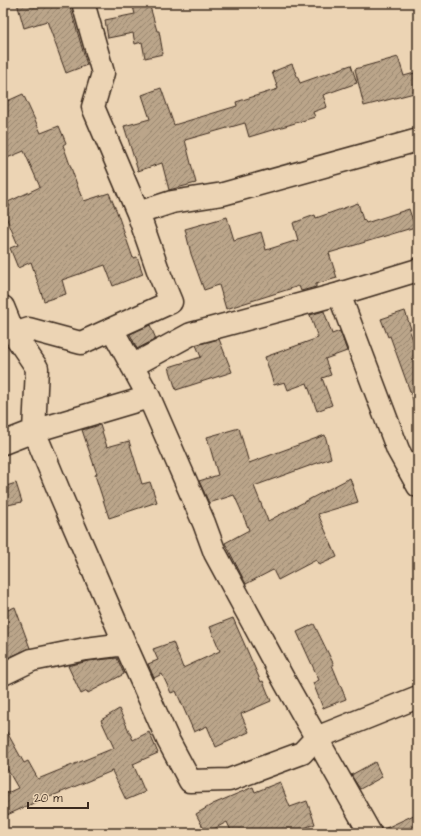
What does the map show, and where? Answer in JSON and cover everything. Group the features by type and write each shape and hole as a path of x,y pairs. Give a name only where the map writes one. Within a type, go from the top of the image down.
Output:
{"street":[{"path":"14,334 29,329 81,343 171,302 138,213 93,107 103,73 84,6"},
{"path":"138,213 172,202 223,194 418,140"},
{"path":"132,366 191,334 339,294 418,270"},
{"path":"339,294 398,450 418,486"},
{"path":"3,307 14,334 37,368 34,431 125,644 168,740 190,781 229,780 302,753 316,738 418,697"},
{"path":"112,330 149,397 204,522 215,553 316,738 370,833"},
{"path":"3,443 34,431 149,397"},
{"path":"3,674 32,660 86,649 125,644"}],"building":[{"path":"17,3 69,3 87,65 66,73 47,21 24,28"},
{"path":"132,3 149,3 157,31 159,31 163,54 145,58 142,42 135,44 133,33 108,38 105,20 135,14"},
{"path":"398,57 404,76 418,72 418,92 364,106 355,69"},
{"path":"292,64 300,83 351,65 357,83 323,95 327,107 313,112 315,117 249,137 245,123 185,140 196,183 169,190 162,163 138,171 124,126 150,119 142,95 161,88 174,125 237,106 236,102 278,89 272,72"},
{"path":"23,94 41,133 59,126 66,143 63,145 84,201 109,193 133,258 137,257 143,274 113,286 105,265 62,280 66,294 44,301 31,262 18,268 10,248 18,245 3,210 10,207 8,202 40,187 24,151 7,158 3,149 3,103"},
{"path":"358,203 363,220 364,219 366,223 409,209 415,227 329,253 337,278 316,284 316,287 301,291 299,286 226,309 219,285 204,290 191,254 185,229 227,217 234,240 261,232 266,250 298,240 293,223 315,215 316,218"},
{"path":"324,311 332,334 340,331 347,351 325,359 331,375 322,378 332,405 317,411 307,383 288,390 285,382 274,385 265,357 318,338 310,315"},
{"path":"405,311 411,329 409,329 418,354 418,407 416,408 390,336 388,337 381,319"},
{"path":"150,325 156,339 137,349 130,334"},
{"path":"219,339 232,372 176,390 169,367 201,357 196,345"},
{"path":"100,425 107,447 129,441 142,484 150,482 157,502 109,518 95,475 97,474 82,430"},
{"path":"239,428 249,463 325,435 331,458 254,486 268,521 350,478 358,502 318,514 337,557 319,565 316,560 278,580 273,570 246,584 225,543 249,530 240,508 234,495 209,503 199,481 218,475 207,437"},
{"path":"16,483 22,502 3,506 3,487"},
{"path":"15,607 30,648 3,660 3,612"},
{"path":"233,618 271,701 241,714 249,732 216,747 207,726 194,732 176,691 171,693 162,674 154,678 148,664 158,660 153,649 173,642 183,668 220,651 210,627"},
{"path":"314,624 334,665 332,665 346,699 323,708 313,683 319,680 297,632"},
{"path":"117,658 124,674 88,693 87,691 81,694 68,666 88,661"},
{"path":"119,709 133,740 149,732 158,753 133,764 145,792 126,800 112,771 7,815 3,806 3,795 18,788 3,762 3,725 24,763 28,761 38,779 114,748 101,720"},
{"path":"375,762 382,777 360,789 351,775"},
{"path":"280,782 290,807 307,801 315,824 291,833 232,833 227,822 206,833 196,814 213,804 253,787 255,792"},
{"path":"418,813 418,833 382,833 382,830"}]}
